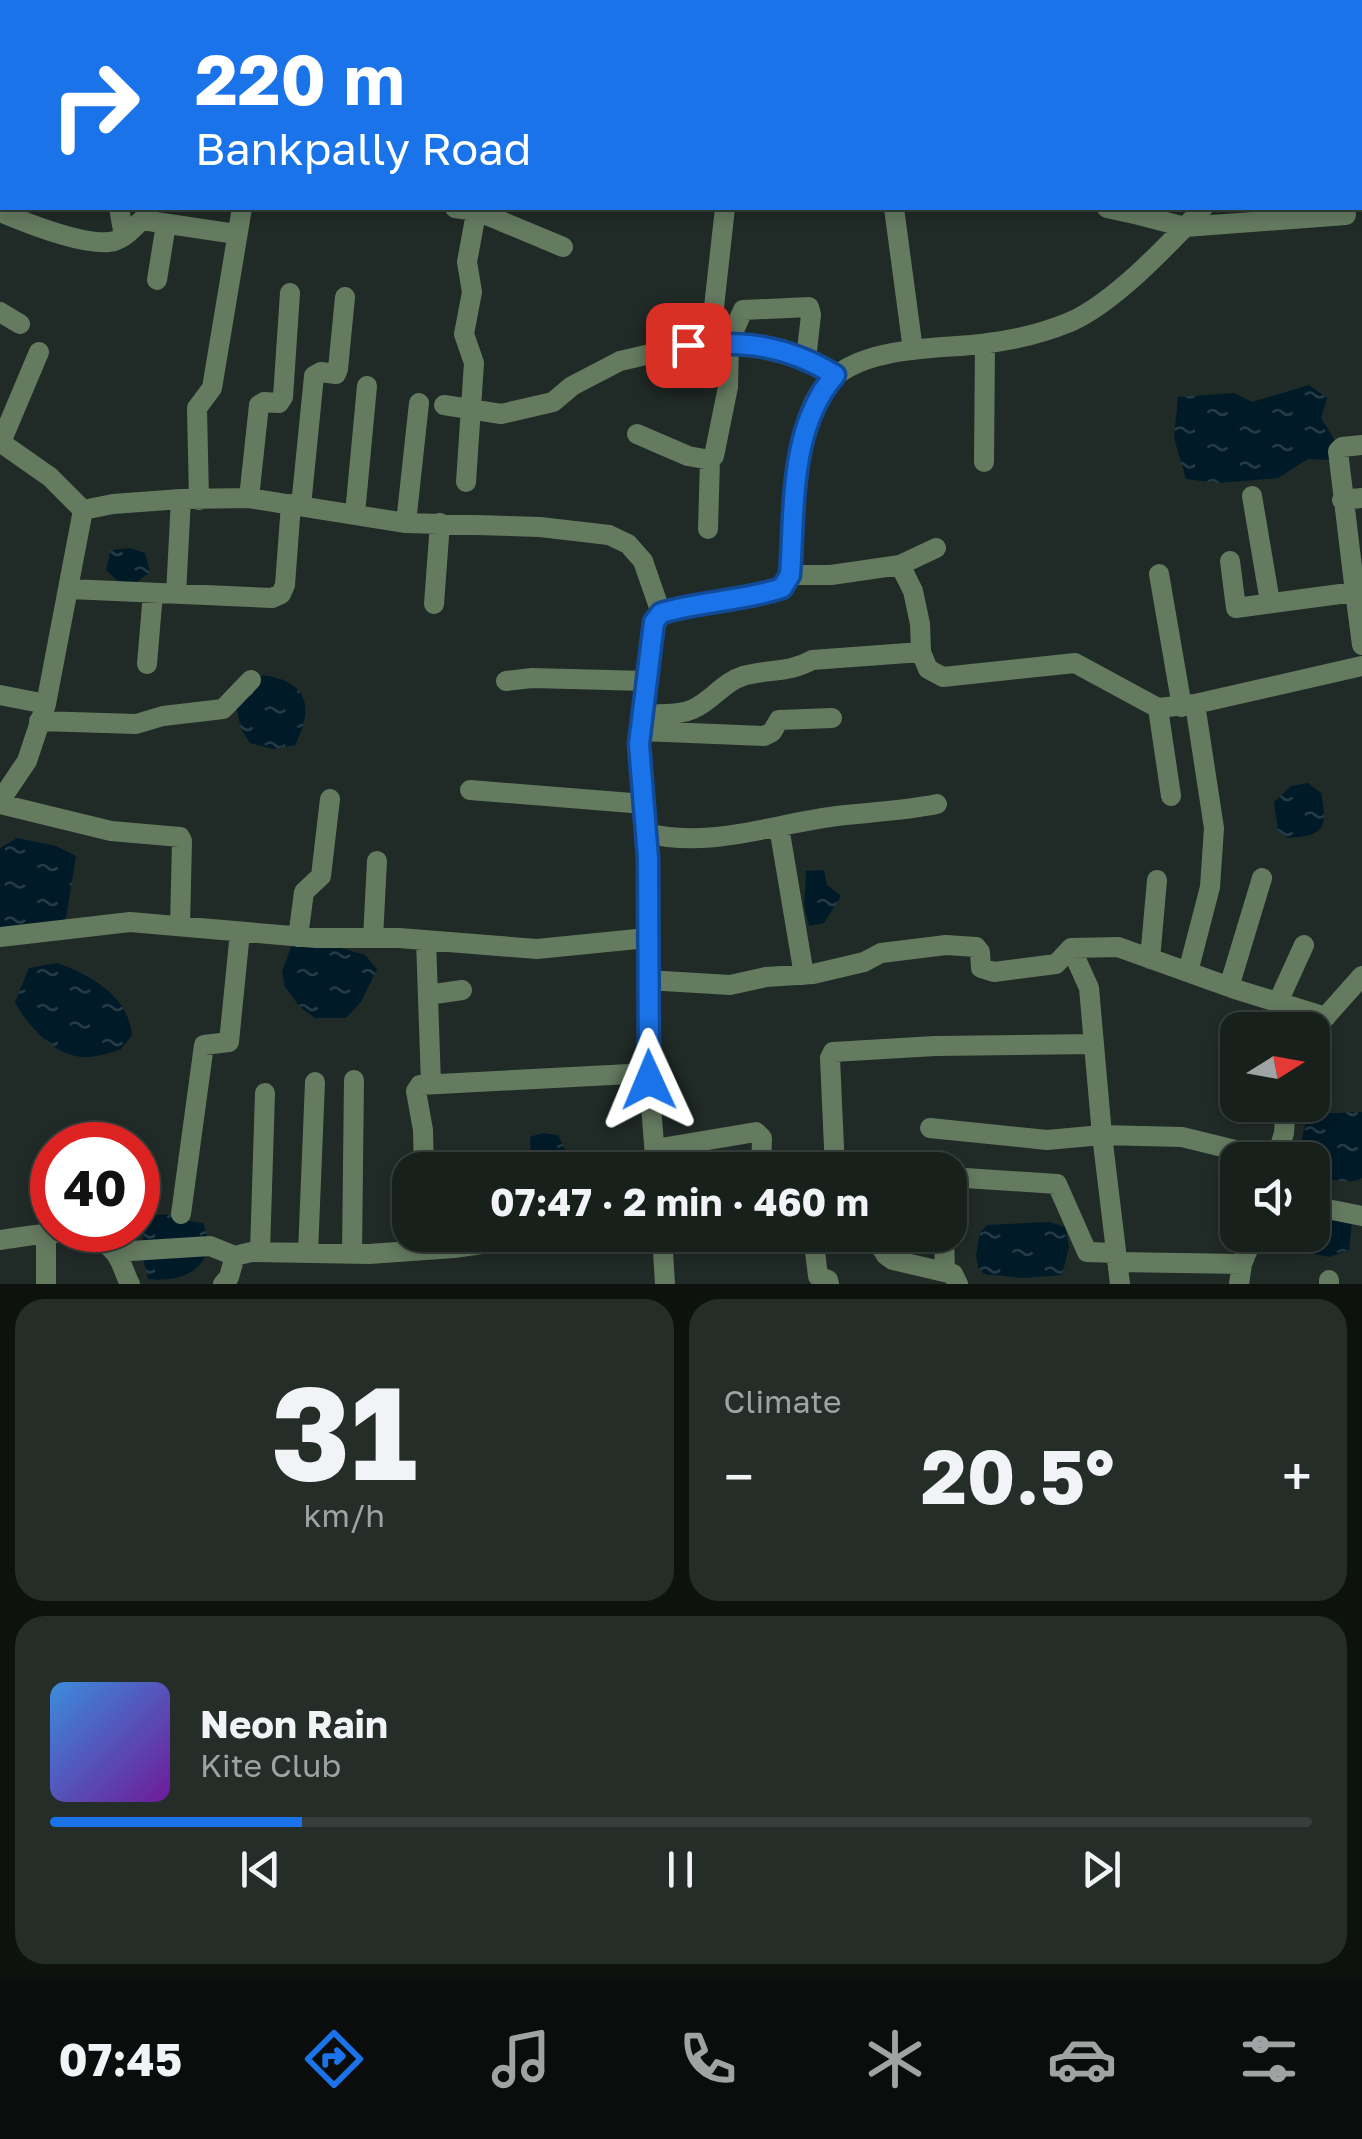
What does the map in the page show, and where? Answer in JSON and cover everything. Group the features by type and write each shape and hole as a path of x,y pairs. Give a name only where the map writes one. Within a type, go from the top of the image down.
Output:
{"street":[{"path":"119,210 124,236"},
{"path":"176,594 190,500 197,408 212,388 242,210"},
{"path":"466,482 474,363 464,334 472,292 467,262 477,210"},
{"path":"479,210 564,247"},
{"path":"708,528 710,460 728,387 720,343 726,210"},
{"path":"894,210 913,350"},
{"path":"654,1152 649,1073 642,722 654,622 661,613 694,604 754,598 782,588 790,575 802,437 817,396 835,375 859,363 913,350 985,344 1072,320 1096,306 1162,251 1201,210"},
{"path":"1140,211 1184,227 1352,212"},
{"path":"0,212 51,232 109,242 124,236 142,220 236,234"},
{"path":"157,280 166,224"},
{"path":"249,498 259,405 283,398 290,292"},
{"path":"70,589 272,598 281,594 314,376 321,372 334,374 338,369 345,298"},
{"path":"720,343 743,310 804,305 811,315 806,360"},
{"path":"0,312 20,324"},
{"path":"444,405 501,414 553,402 572,386 620,361 688,345 720,343 782,350 835,375"},
{"path":"984,462 985,344"},
{"path":"39,352 0,442 50,478 84,510"},
{"path":"355,514 367,386"},
{"path":"406,522 419,403"},
{"path":"637,434 688,456 710,460"},
{"path":"1362,445 1338,451 1352,499 1362,645"},
{"path":"1252,496 1270,602"},
{"path":"84,510 113,504 249,498 406,522 540,526 610,535 628,544 644,561 661,613"},
{"path":"84,510 43,712 27,761 0,803 112,830 180,837 180,927"},
{"path":"434,604 440,523"},
{"path":"790,575 831,575 900,565 936,548"},
{"path":"1230,560 1236,608 1270,602 1358,599"},
{"path":"900,565 914,592 922,652 928,668 942,677 1075,663 1158,708 1189,706 1362,666"},
{"path":"1159,574 1214,828 1210,887 1188,972"},
{"path":"147,664 153,592"},
{"path":"642,722 696,708 743,676 798,668 812,660 922,652"},
{"path":"0,695 43,712 136,724 163,716 222,709 251,680"},
{"path":"506,681 646,681"},
{"path":"1158,708 1170,796"},
{"path":"642,722 764,736 772,732 779,720 832,718"},
{"path":"470,790 644,804"},
{"path":"298,937 304,892 321,876 330,798"},
{"path":"646,833 670,839 740,835 937,804"},
{"path":"779,827 804,975"},
{"path":"373,938 376,862"},
{"path":"1229,987 1262,878"},
{"path":"1150,959 1158,880"},
{"path":"0,936 130,922 298,937 426,940 538,950 647,938"},
{"path":"181,1214 204,1045 229,1042 240,932"},
{"path":"426,940 431,1084"},
{"path":"647,980 730,985 766,977 804,975 864,962 881,953 946,945 976,947 981,968 994,972 1056,964 1071,948 1118,948 1310,1012"},
{"path":"1278,1002 1304,945"},
{"path":"1071,948 1089,988 1120,1284"},
{"path":"1330,1012 1362,976"},
{"path":"428,995 462,990"},
{"path":"1330,1016 1362,1007"},
{"path":"835,1152 830,1058 833,1052 1094,1044"},
{"path":"424,1152 416,1091 420,1085 649,1073"},
{"path":"352,1254 354,1080"},
{"path":"308,1253 315,1082"},
{"path":"260,1252 264,1093"},
{"path":"930,1128 1047,1140 1102,1135 1182,1137 1276,1160 1285,1122"},
{"path":"684,1152 756,1132 762,1138 762,1152"},
{"path":"967,1178 1057,1184 1087,1252 1241,1274"},
{"path":"1330,1210 1362,1216"},
{"path":"0,1240 30,1236"},
{"path":"160,1249 210,1246 235,1256 260,1252 352,1254 392,1247"},
{"path":"46,1252 46,1284"},
{"path":"115,1252 130,1284"},
{"path":"663,1252 665,1284"},
{"path":"816,1252 818,1276 830,1284"},
{"path":"883,1252 894,1260 952,1278 947,1252"},
{"path":"223,1284 235,1256"}],"water":[{"path":"1309,385 1327,398 1321,418 1337,444 1331,460 1308,459 1278,478 1219,483 1186,479 1174,438 1178,397 1234,393 1252,402"},
{"path":"130,548 145,553 150,572 134,584 119,582 106,570 111,550"},
{"path":"263,675 290,684 303,698 304,719 295,745 273,749 250,743 241,729 235,701"},
{"path":"1308,783 1321,793 1323,823 1316,833 1287,838 1278,830 1274,802 1291,786"},
{"path":"17,838 56,846 76,856 66,918 57,928 0,930 0,848"},
{"path":"824,870 827,885 841,896 824,923 809,926 804,905 806,871"},
{"path":"327,944 365,955 377,969 361,1002 346,1018 315,1018 300,1007 285,987 282,972 291,947"},
{"path":"57,963 94,981 115,998 129,1021 132,1035 121,1049 92,1057 72,1055 52,1045 27,1020 15,1002 29,968"},
{"path":"1362,1112 1362,1178 1344,1182 1330,1179 1330,1142 1301,1142 1305,1122 1330,1122 1330,1113"},
{"path":"542,1133 558,1135 566,1152 531,1152 530,1137"},
{"path":"174,1214 203,1223 207,1249 203,1260 187,1274 148,1279 142,1252 160,1252 160,1215"},
{"path":"1330,1218 1352,1222 1349,1250 1329,1257 1306,1252 1330,1252"},
{"path":"1050,1222 1065,1227 1069,1247 1062,1275 1024,1278 984,1274 978,1267 980,1232 987,1225"}],"route":[{"path":"649,1080 648,858 639,744 654,622 661,613 694,604 754,598 782,588 790,575 802,437 817,396 835,375 782,350 734,342 688,345"}]}
